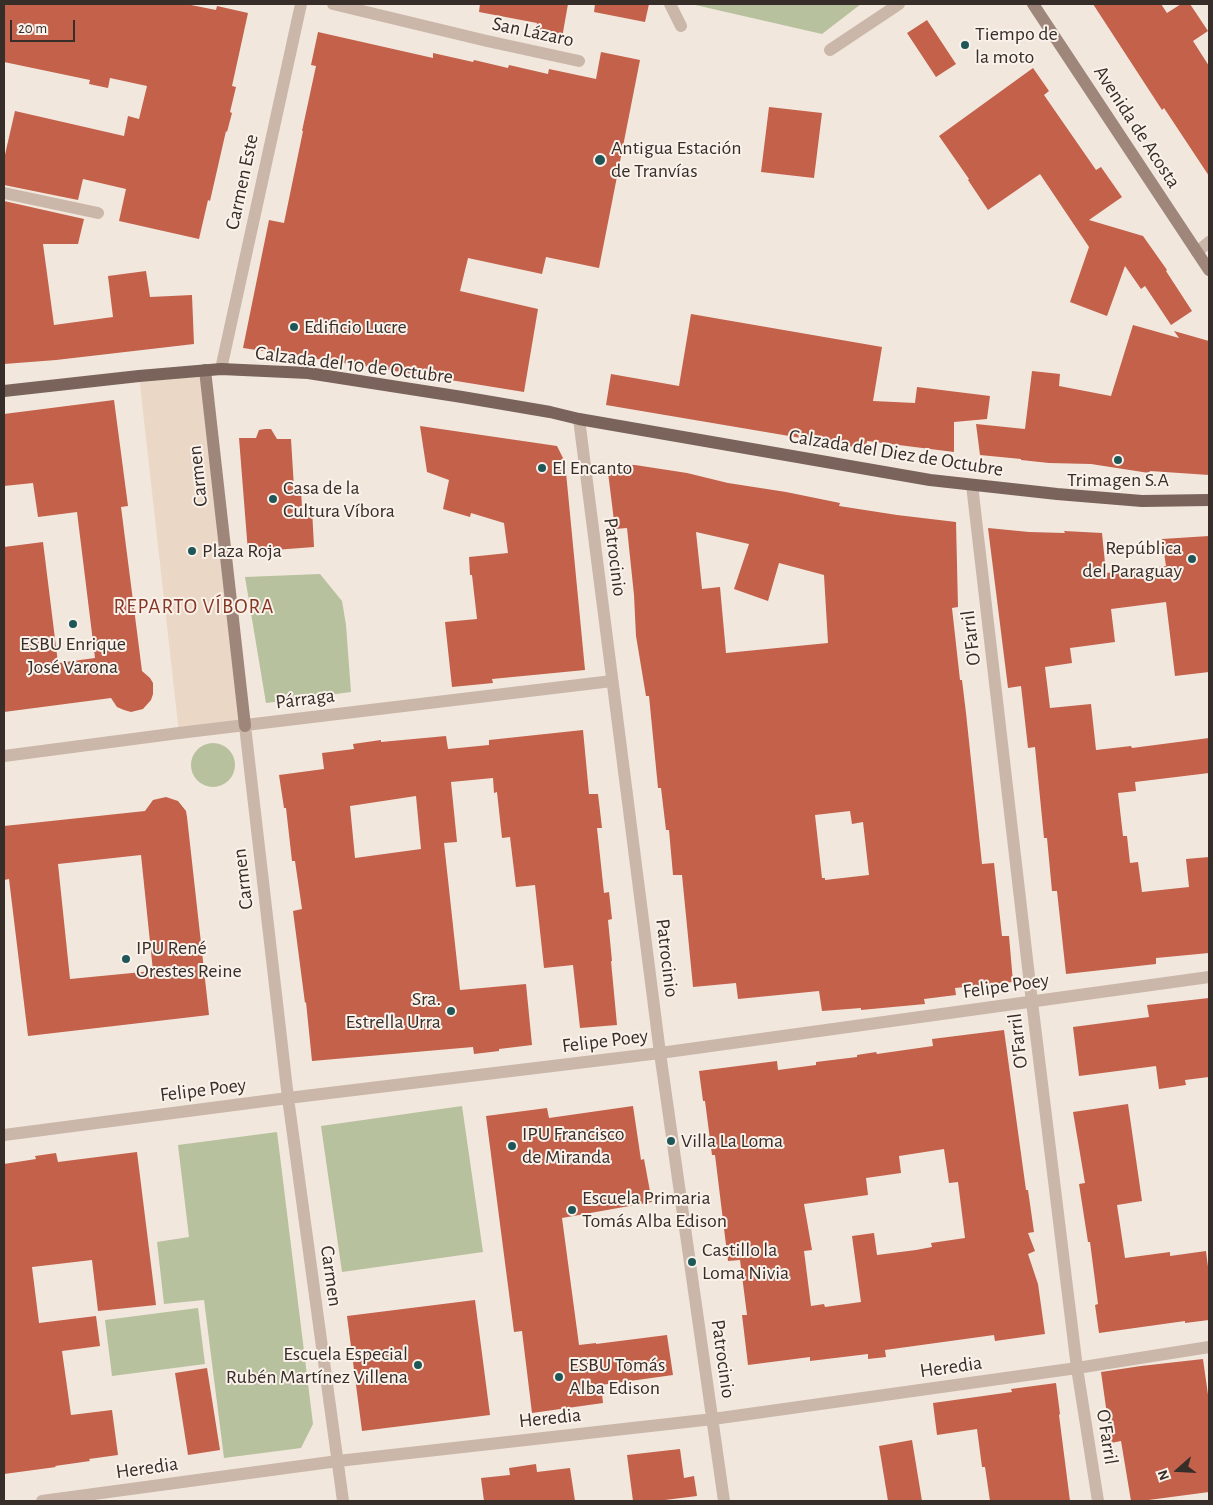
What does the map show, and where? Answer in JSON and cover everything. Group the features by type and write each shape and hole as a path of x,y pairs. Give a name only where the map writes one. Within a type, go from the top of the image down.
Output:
{"main road":[{"name":"Calzada del 10 de Octubre","path":"4,391 221,369 308,374 337,378 498,403 579,419"},
{"name":"Calzada del Diez de Octubre","path":"579,419 879,472 972,485 1142,501 1209,500"}],"street":[{"name":"Carmen Este","path":"221,369 301,4"},
{"name":"San Lázaro","path":"333,4 579,61"},
{"path":"670,4 681,26"},
{"path":"830,50 899,4"},
{"name":"Avenida de Acosta","path":"1033,4 1209,270"},
{"path":"4,193 98,213"},
{"path":"1197,252 1209,242"},
{"name":"Carmen","path":"205,370 288,1098 344,1501"},
{"name":"Patrocinio","path":"579,419 660,1053 724,1501"},
{"name":"O'Farril","path":"972,485 1077,1368 1098,1501"},
{"name":"Párraga","path":"4,756 612,681"},
{"name":"Felipe Poey","path":"4,1135 660,1053 1209,976"},
{"name":"Heredia","path":"42,1501 338,1461 713,1419 1077,1368 1209,1347"}],"green space":[{"path":"691,4 861,4 822,34"},
{"path":"320,574 342,601 346,625 351,692 266,703 245,577"},
{"path":"213,743 225,747 231,753 235,765 231,777 225,783 213,787 201,783 195,777 191,765 195,753 201,747"},
{"path":"462,1106 483,1252 342,1272 321,1126"},
{"path":"277,1132 313,1424 301,1448 224,1458 204,1300 164,1304 157,1242 189,1237 178,1145"},
{"path":"198,1308 205,1364 112,1376 105,1320"}],"shaded area":[{"name":"Plaza Roja","path":"205,370 245,726 179,733 139,376"}],"building":[{"path":"4,4 186,4 216,10 217,6 248,13 232,86 236,87 230,112 232,113 199,239 119,221 126,189 83,179 78,200 4,185 4,159 15,111 124,136 128,116 139,119 147,86 110,78 108,88 89,84 90,80 4,62"},
{"path":"480,4 568,4 562,38 535,33 537,23 479,12"},
{"path":"595,4 649,4 645,22 594,12"},
{"path":"1093,4 1161,4 1167,13 1181,4 1190,4 1208,31 1193,41 1209,66 1209,176 1164,108 1162,110"},
{"path":"927,20 956,64 936,77 907,33"},
{"path":"318,32 433,58 433,53 508,68 509,65 548,74 549,69 596,79 601,52 640,60 599,268 546,257 542,274 468,258 460,291 538,309 524,392 243,348 269,220 284,223 316,66 311,65"},
{"path":"1033,68 1049,91 1044,95 1096,170 1101,167 1122,197 1089,220 1143,236 1192,311 1171,325 1145,286 1141,289 1125,266 1107,316 1070,302 1089,247 1040,174 988,210 939,136"},
{"path":"769,107 822,113 814,178 761,172"},
{"path":"4,201 84,219 78,244 43,244 54,325 113,317 108,276 146,271 150,297 192,295 194,344 4,364"},
{"path":"691,314 882,347 873,401 915,403 917,387 990,396 987,419 954,422 954,452 867,441 866,449 606,405 611,374 679,386"},
{"path":"1133,325 1179,338 1174,331 1209,341 1209,475 1150,471 1149,473 1091,464 1049,463 980,455 976,424 1025,429 1032,371 1060,374 1059,386 1111,396"},
{"name":"ESBU Enrique José Varona","path":"114,400 128,506 121,507 142,671 153,683 151,700 143,709 131,712 117,707 111,698 4,712 4,547 43,542 58,663 95,658 77,512 38,517 33,483 4,486 4,414"},
{"path":"420,426 557,446 565,462 585,670 492,679 493,683 452,687 445,622 477,619 469,557 508,553 504,523 471,513 470,517 443,509 449,480 427,472"},
{"name":"Casa de la Cultura Víbora","path":"271,429 277,439 291,439 294,488 301,488 302,509 312,509 314,547 248,552 239,438 256,438 259,430"},
{"path":"607,464 635,465 687,473 728,483 840,503 839,506 956,522 958,607 952,608 960,680 962,680 966,713 982,864 994,863 1002,936 1009,936 1013,982 955,988 956,995 924,999 925,1004 861,1010 861,1008 822,1011 819,991 738,999 736,983 693,987 682,875 673,875 669,830 666,830 661,788 658,788 649,696 646,696 636,636 627,528 615,529","holes":["696,532 749,544 734,589 768,601 779,563 824,575 828,643 726,653 720,587 702,589","850,811 852,824 863,822 869,875 825,880 825,878 822,878 815,815"]},
{"path":"988,528 1029,532 1102,533 1106,573 1166,566 1162,539 1209,536 1209,672 1175,676 1166,602 1111,609 1115,642 1070,648 1072,663 1045,667 1050,708 1091,704 1096,750 1131,746 1132,748 1209,738 1209,773 1135,782 1136,791 1118,793 1123,836 1127,836 1130,863 1138,862 1142,892 1189,887 1186,859 1209,857 1209,953 1156,958 1156,964 1066,974 1057,891 1052,891 1047,838 1044,838 1035,747 1028,748 1021,686 1008,688"},
{"path":"583,730 589,794 598,794 602,828 597,828 604,893 609,892 612,919 608,920 617,1025 580,1028 573,965 544,968 535,885 516,887 510,837 502,838 497,792 494,793 493,778 451,782 457,842 444,843 460,990 526,984 532,1045 474,1054 473,1047 312,1061 293,911 302,909 295,861 292,861 286,808 284,808 279,775 324,769 322,753 354,749 353,744 381,740 381,742 446,736 448,749 489,745 489,740","holes":["416,796 421,849 355,858 350,806"]},
{"path":"166,797 178,801 186,811 209,1015 28,1036 9,879 4,880 4,826 145,811 153,800","holes":["141,855 153,971 70,979 58,864"]},
{"path":"1209,998 1209,1077 1185,1080 1186,1085 1159,1089 1156,1066 1079,1076 1073,1027 1149,1017 1147,1005"},
{"path":"1004,1030 1026,1190 1028,1190 1034,1232 1028,1233 1035,1251 1028,1254 1038,1284 1045,1334 995,1341 994,1335 885,1350 886,1357 868,1359 868,1354 810,1361 810,1357 748,1365 742,1315 747,1315 740,1260 728,1261 715,1155 712,1155 699,1071 777,1061 778,1070 816,1065 816,1062 857,1057 857,1055 933,1046 932,1039","holes":["944,1149 949,1183 958,1182 965,1238 931,1243 932,1247 877,1255 874,1233 852,1236 861,1302 825,1307 824,1304 811,1306 804,1251 812,1250 804,1204 868,1195 866,1178 901,1173 899,1156"]},
{"path":"1128,1104 1142,1201 1117,1205 1125,1258 1170,1252 1170,1256 1206,1251 1209,1275 1209,1320 1185,1323 1185,1321 1099,1333 1095,1305 1098,1304 1090,1242 1088,1242 1079,1184 1085,1183 1073,1112"},
{"path":"633,1106 641,1160 644,1159 652,1202 562,1218 579,1345 667,1335 673,1375 601,1385 603,1403 532,1413 522,1331 514,1332 486,1116 547,1108 549,1118"},
{"path":"137,1152 156,1305 98,1311 92,1260 32,1267 39,1323 96,1316 100,1346 62,1351 71,1415 112,1410 118,1455 89,1459 90,1461 56,1467 4,1474 4,1164 36,1159 35,1156 56,1153 58,1162"},
{"name":"Escuela Especial Rubén Martínez Villena","path":"475,1300 490,1415 362,1431 347,1316"},
{"path":"1203,1359 1209,1402 1209,1492 1131,1501 1121,1441 1111,1443 1101,1372"},
{"path":"207,1368 220,1450 188,1455 175,1373"},
{"path":"1056,1383 1070,1501 990,1501 985,1467 982,1467 977,1429 937,1435 933,1403 1012,1392 1011,1389"},
{"path":"912,1440 922,1501 888,1501 879,1446"},
{"path":"680,1449 684,1478 694,1476 697,1496 657,1501 633,1501 627,1455"},
{"path":"536,1464 537,1472 570,1468 575,1501 484,1501 481,1478 510,1475 509,1468"}],"place":[{"name":"Tiempo de la moto","path":"965,45"},
{"name":"Antigua Estación de Tranvías","path":"600,160"},
{"name":"Edificio Lucre","path":"294,327"},
{"name":"Trimagen S.A","path":"1118,460"},
{"name":"El Encanto","path":"542,468"},
{"name":"Casa de la Cultura Víbora","path":"273,499"},
{"name":"Plaza Roja","path":"192,551"},
{"name":"República del Paraguay","path":"1192,559"},
{"name":"ESBU Enrique José Varona","path":"73,624"},
{"name":"IPU René Orestes Reine","path":"126,959"},
{"name":"Sra. Estrella Urra","path":"451,1011"},
{"name":"Villa La Loma","path":"671,1141"},
{"name":"IPU Francisco de Miranda","path":"512,1146"},
{"name":"Escuela Primaria Tomás Alba Edison","path":"572,1210"},
{"name":"Castillo la Loma Nivia","path":"692,1262"},
{"name":"Escuela Especial Rubén Martínez Villena","path":"418,1365"},
{"name":"ESBU Tomás Alba Edison","path":"559,1377"}],"district":[{"name":"REPARTO VÍBORA","path":"194,607"}]}
